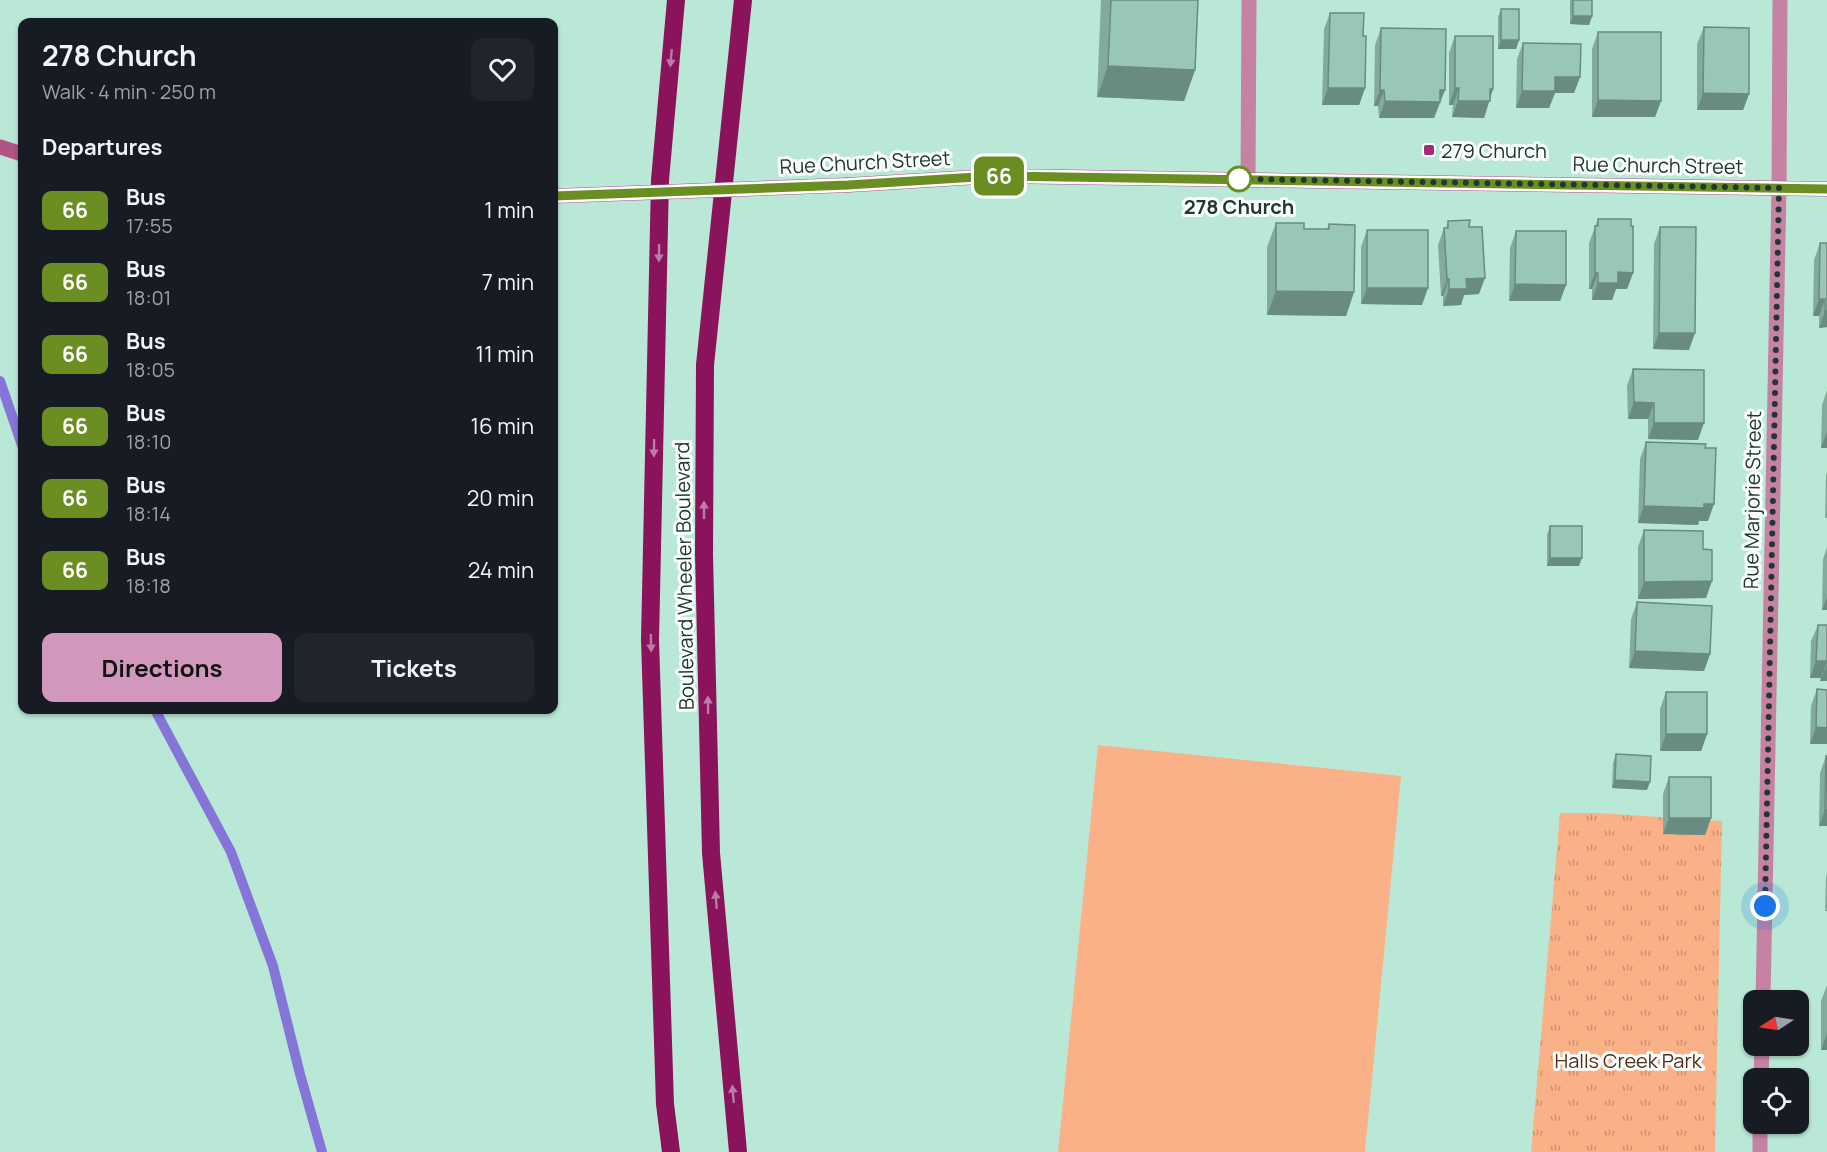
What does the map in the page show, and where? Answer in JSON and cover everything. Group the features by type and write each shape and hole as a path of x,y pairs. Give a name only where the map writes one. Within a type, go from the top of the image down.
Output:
{"highway":[{"name":"Boulevard Wheeler Boulevard","path":"671,1152 665,1104 650,640 660,180 676,0"},
{"name":"Boulevard Wheeler Boulevard","path":"738,1152 711,853 704,543 705,365 743,0"},
{"path":"665,1104 666,1152"}],"street":[{"path":"1248,179 1249,0"},
{"name":"Rue Marjorie Street","path":"1763,990 1779,188 1780,0"},
{"path":"0,147 18,153"},
{"name":"Rue Church Street","path":"558,196 848,185 993,176 1827,189"},
{"path":"1760,1134 1760,1152"}],"green space":[{"path":"1098,745 1401,776 1365,1152 1058,1152"},
{"name":"Halls Creek Park","path":"1560,813 1722,821 1715,1152 1531,1152"}],"building":[{"path":"1111,0 1198,0 1195,70 1108,66"},
{"path":"1573,0 1592,0 1592,16 1573,16"},
{"path":"1501,9 1519,9 1519,40 1501,40"},
{"path":"1330,13 1364,13 1365,88 1328,88"},
{"path":"1704,27 1749,28 1749,94 1703,93"},
{"path":"1381,28 1446,29 1445,90 1440,90 1440,102 1385,101 1384,90 1380,90"},
{"path":"1598,32 1661,32 1661,101 1598,100"},
{"path":"1455,36 1493,36 1493,89 1490,89 1490,101 1458,101 1459,88 1455,88"},
{"path":"1523,43 1581,44 1580,77 1555,77 1555,91 1522,91"},
{"path":"1598,219 1631,219 1633,273 1618,272 1618,283 1598,283 1598,273 1595,273 1595,226 1598,226"},
{"path":"1470,220 1469,227 1482,227 1485,278 1466,279 1467,289 1449,289 1444,228 1448,228 1448,221"},
{"path":"1276,223 1304,223 1304,229 1329,229 1329,224 1355,225 1354,292 1276,291"},
{"path":"1660,227 1696,227 1695,333 1659,333"},
{"path":"1367,230 1428,230 1428,288 1367,288"},
{"path":"1516,231 1566,231 1566,285 1515,284"},
{"path":"1820,243 1827,243 1827,311 1825,311 1825,299 1819,299"},
{"path":"1633,369 1704,370 1704,423 1654,423 1654,403 1634,402"},
{"path":"1646,442 1706,444 1705,448 1716,448 1714,504 1704,504 1704,508 1644,506"},
{"path":"1550,526 1582,526 1582,558 1550,558"},
{"path":"1644,530 1703,531 1703,549 1712,550 1712,581 1644,582"},
{"path":"1637,602 1712,606 1710,654 1635,651"},
{"path":"1818,625 1827,625 1827,661 1816,661"},
{"path":"1817,689 1827,690 1827,728 1816,727"},
{"path":"1666,692 1707,692 1707,734 1666,734"},
{"path":"1616,754 1651,756 1650,782 1615,780"},
{"path":"1826,756 1827,810 1825,810"},
{"path":"1669,777 1711,777 1711,818 1669,818"}],"waterway":[{"path":"0,381 18,433"},
{"path":"157,714 231,852 273,966 322,1152"}],"bus line":[{"name":"66","path":"558,196 848,185 993,176 1827,189"}],"place":[{"name":"279 Church","path":"1429,150"},
{"name":"278 Church","path":"1239,179"}],"route":[{"path":"1239,179 1779,188 1765,906"}]}
